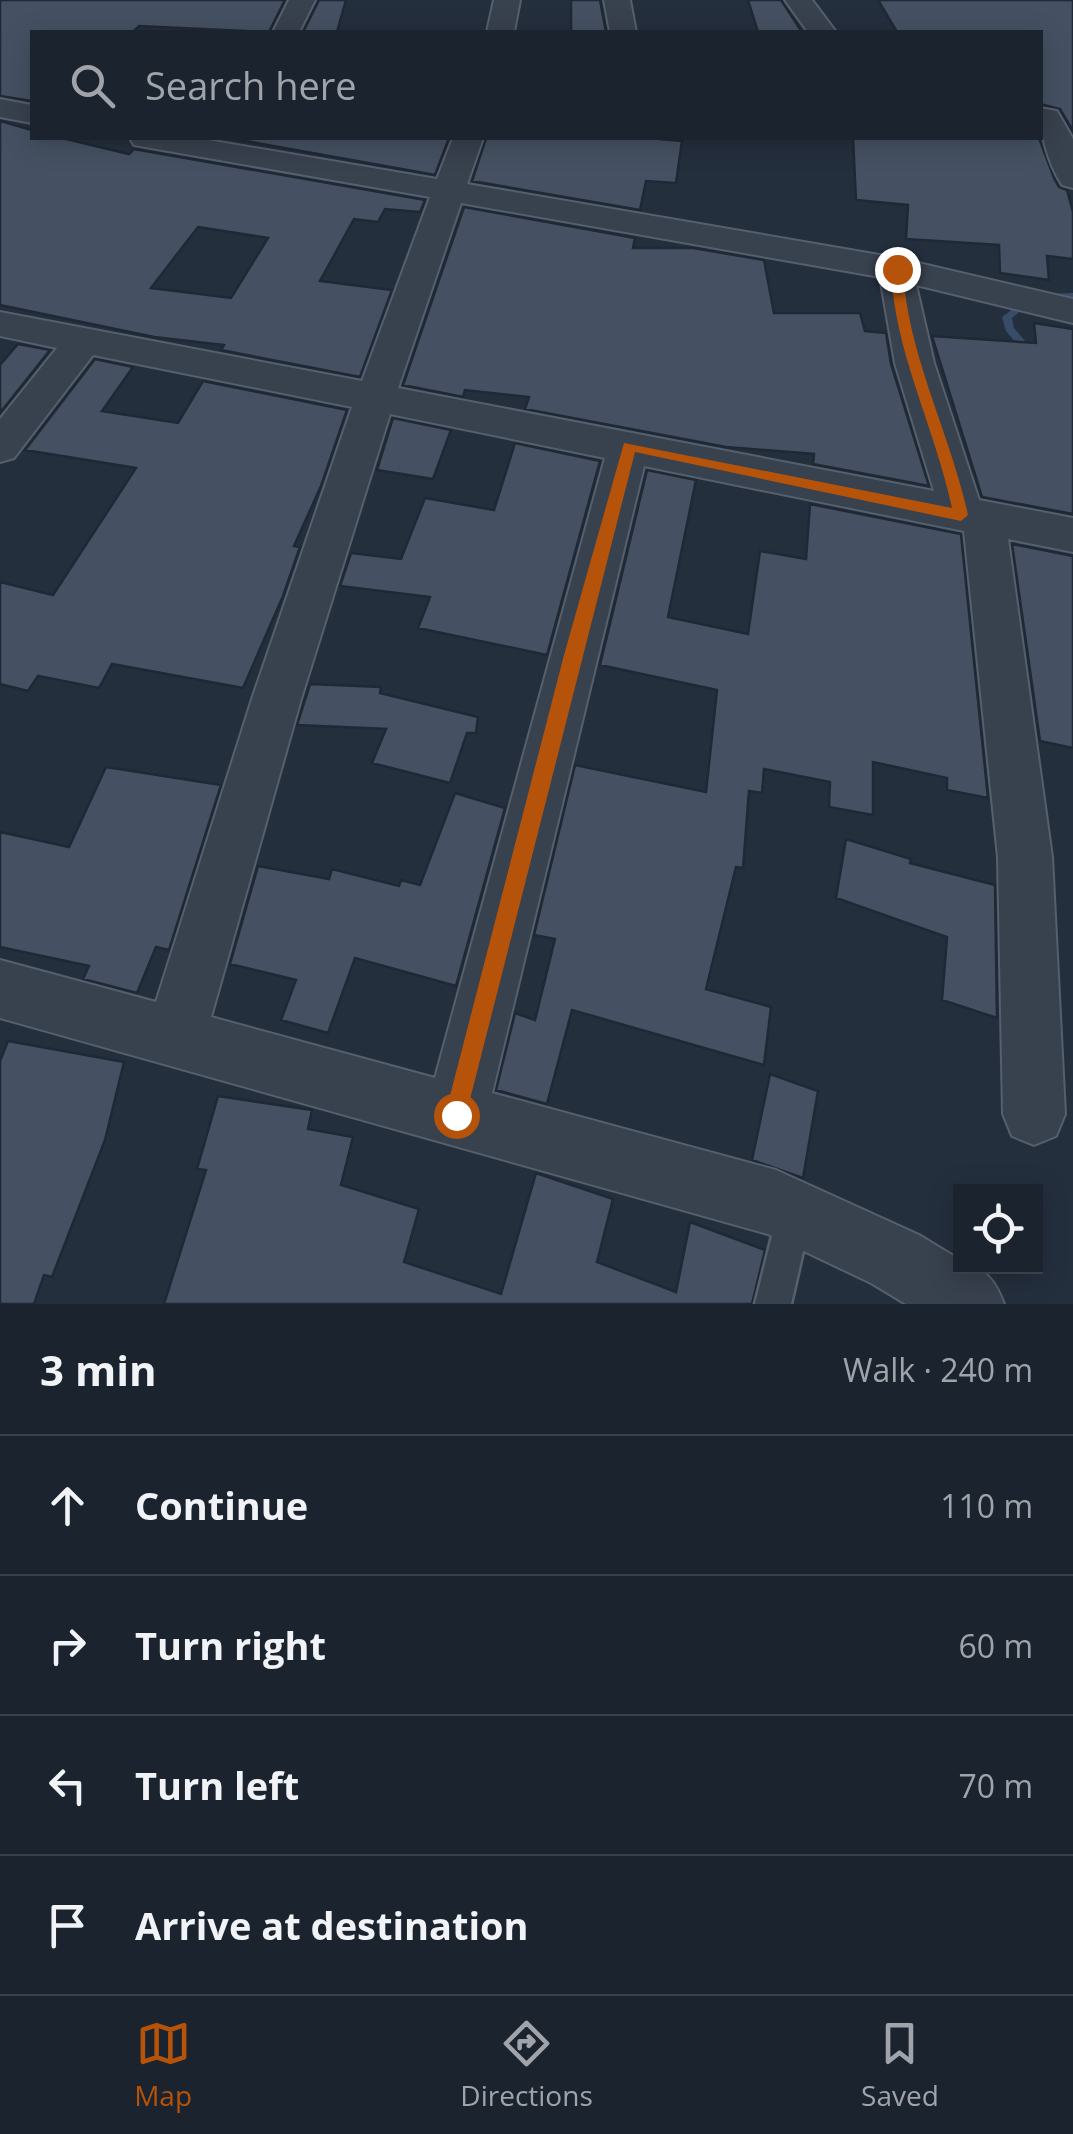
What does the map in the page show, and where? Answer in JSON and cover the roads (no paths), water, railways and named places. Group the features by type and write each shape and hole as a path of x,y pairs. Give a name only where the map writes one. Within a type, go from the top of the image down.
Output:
{"street":[{"path":"287,30 302,0"},
{"path":"502,30 506,0"},
{"path":"617,0 623,30"},
{"path":"798,0 820,30"},
{"path":"0,108 30,114"},
{"path":"1043,117 1072,168"},
{"path":"168,140 213,144 448,190 897,269 1073,311"},
{"path":"174,1040 270,709 374,396 467,140"},
{"path":"897,269 898,297 919,382 953,477 972,517 1025,857 1034,1114"},
{"path":"0,324 1073,536"},
{"path":"1,443 84,340"},
{"path":"456,1115 629,446"},
{"path":"0,988 174,1040 776,1203 894,1259 970,1304"}],"lane":[{"path":"774,1304 794,1212"}],"waterway":[{"path":"1046,297 1073,296"},
{"path":"1026,302 1007,317 1009,329 1031,354"}]}
